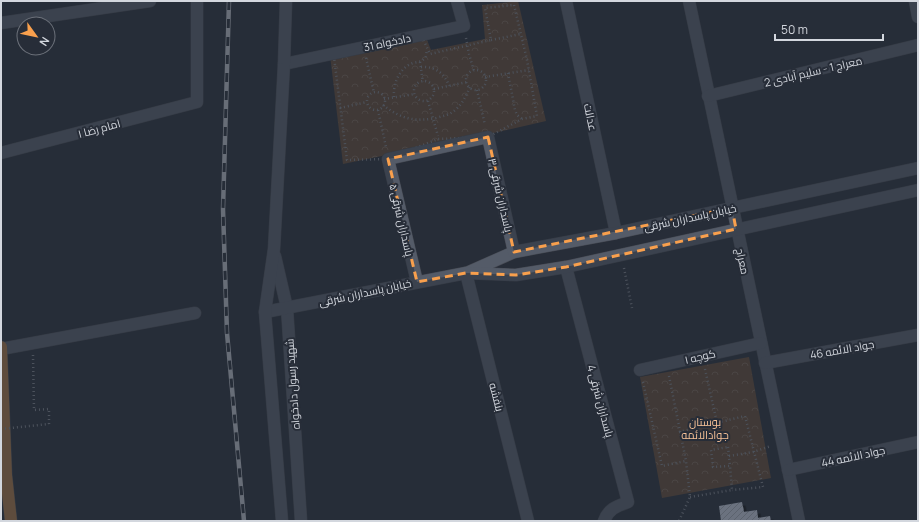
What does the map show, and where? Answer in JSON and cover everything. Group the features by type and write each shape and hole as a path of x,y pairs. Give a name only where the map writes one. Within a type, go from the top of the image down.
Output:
{"main road":[{"path":"1,348 6,475 11,521"}],"street":[{"path":"1,23 150,1"},
{"name":"امام رضا ۱","path":"1,153 197,102 197,1"},
{"name":"شهید رسول دادخواه","path":"282,521 264,312 274,249 286,1"},
{"path":"457,1 464,26"},
{"name":"عدالت","path":"566,1 616,233"},
{"name":"معراج","path":"689,1 736,229 799,521"},
{"path":"915,1 918,17"},
{"name":"دادخواه 31","path":"284,64 464,26"},
{"name":"معراج 1 - سلیم آبادی 2","path":"708,96 918,45"},
{"path":"388,159 488,137"},
{"name":"پاسداران شرقی ۳","path":"488,137 514,252"},
{"name":"پاسداران شرقی ۵","path":"388,159 416,282"},
{"name":"خیابان پاسداران شرقی","path":"466,273 514,252 616,233 918,168"},
{"name":"خیابان پاسداران شرقی","path":"264,312 466,273 516,274 566,267 918,190"},
{"name":"شهید رسول دادخواه","path":"274,249 287,308 301,521"},
{"name":"پاسداران شرقی 4","path":"566,267 628,502 614,507 606,515 604,521"},
{"name":"بنفشه","path":"466,273 528,521"},
{"path":"1,348 195,313"},
{"name":"جواد الائمه 46","path":"765,363 918,335"},
{"name":"کوچه ۱","path":"640,370 761,343"},
{"name":"جواد الائمه 44","path":"788,470 918,442"}],"path":[{"path":"490,40 485,8 514,5 521,34 529,70 537,116 522,120 488,137 438,139 388,159 347,160 334,57 423,39 430,54 521,34"},
{"path":"464,26 474,71"},
{"path":"394,97 395,86 399,75 408,66 420,62 426,55 427,48"},
{"path":"364,51 374,93"},
{"path":"420,62 422,82"},
{"path":"420,67 431,68 441,73 447,79 449,86"},
{"path":"485,77 529,70"},
{"path":"474,71 480,71 485,77 485,85 477,90 470,87 467,82 468,74 474,71"},
{"path":"508,74 515,110 517,115 522,120"},
{"path":"422,82 431,84 434,90 434,95 428,100 420,100 415,94 416,86 422,82"},
{"path":"434,90 467,82"},
{"path":"384,106 395,114 408,119 422,120 433,118 449,114 460,105 470,87"},
{"path":"477,90 488,137"},
{"path":"374,93 381,94 384,99 384,106 378,110 370,108 367,102 368,97 374,93"},
{"path":"384,99 415,94"},
{"path":"428,100 438,139"},
{"path":"340,108 367,102"},
{"path":"378,110 388,159"},
{"path":"621,255 632,308"},
{"path":"1,429 49,424 49,409 34,410 33,343"},
{"path":"702,356 717,423"},
{"path":"666,364 686,461 690,496 678,521"},
{"path":"640,370 662,466 686,461"},
{"path":"679,432 745,416 763,487 690,496"},
{"path":"729,456 753,452 782,442"},
{"path":"730,466 713,467 711,450 728,447 730,466 732,490"}],"highlighted area":[{"path":"488,137 514,252 732,208 736,229 566,267 516,275 466,273 417,282 388,159"}],"green space":[{"path":"518,1 546,121 343,164 330,55 425,35 431,50 485,39 482,5"},
{"name":"بوستان جوادالائمه","path":"749,357 771,478 662,498 640,377"}],"building":[{"path":"742,502 744,512 757,510 758,518 770,516 771,521 721,521 719,506"}],"railway":[{"path":"229,1 223,209 227,333 244,521"}]}
